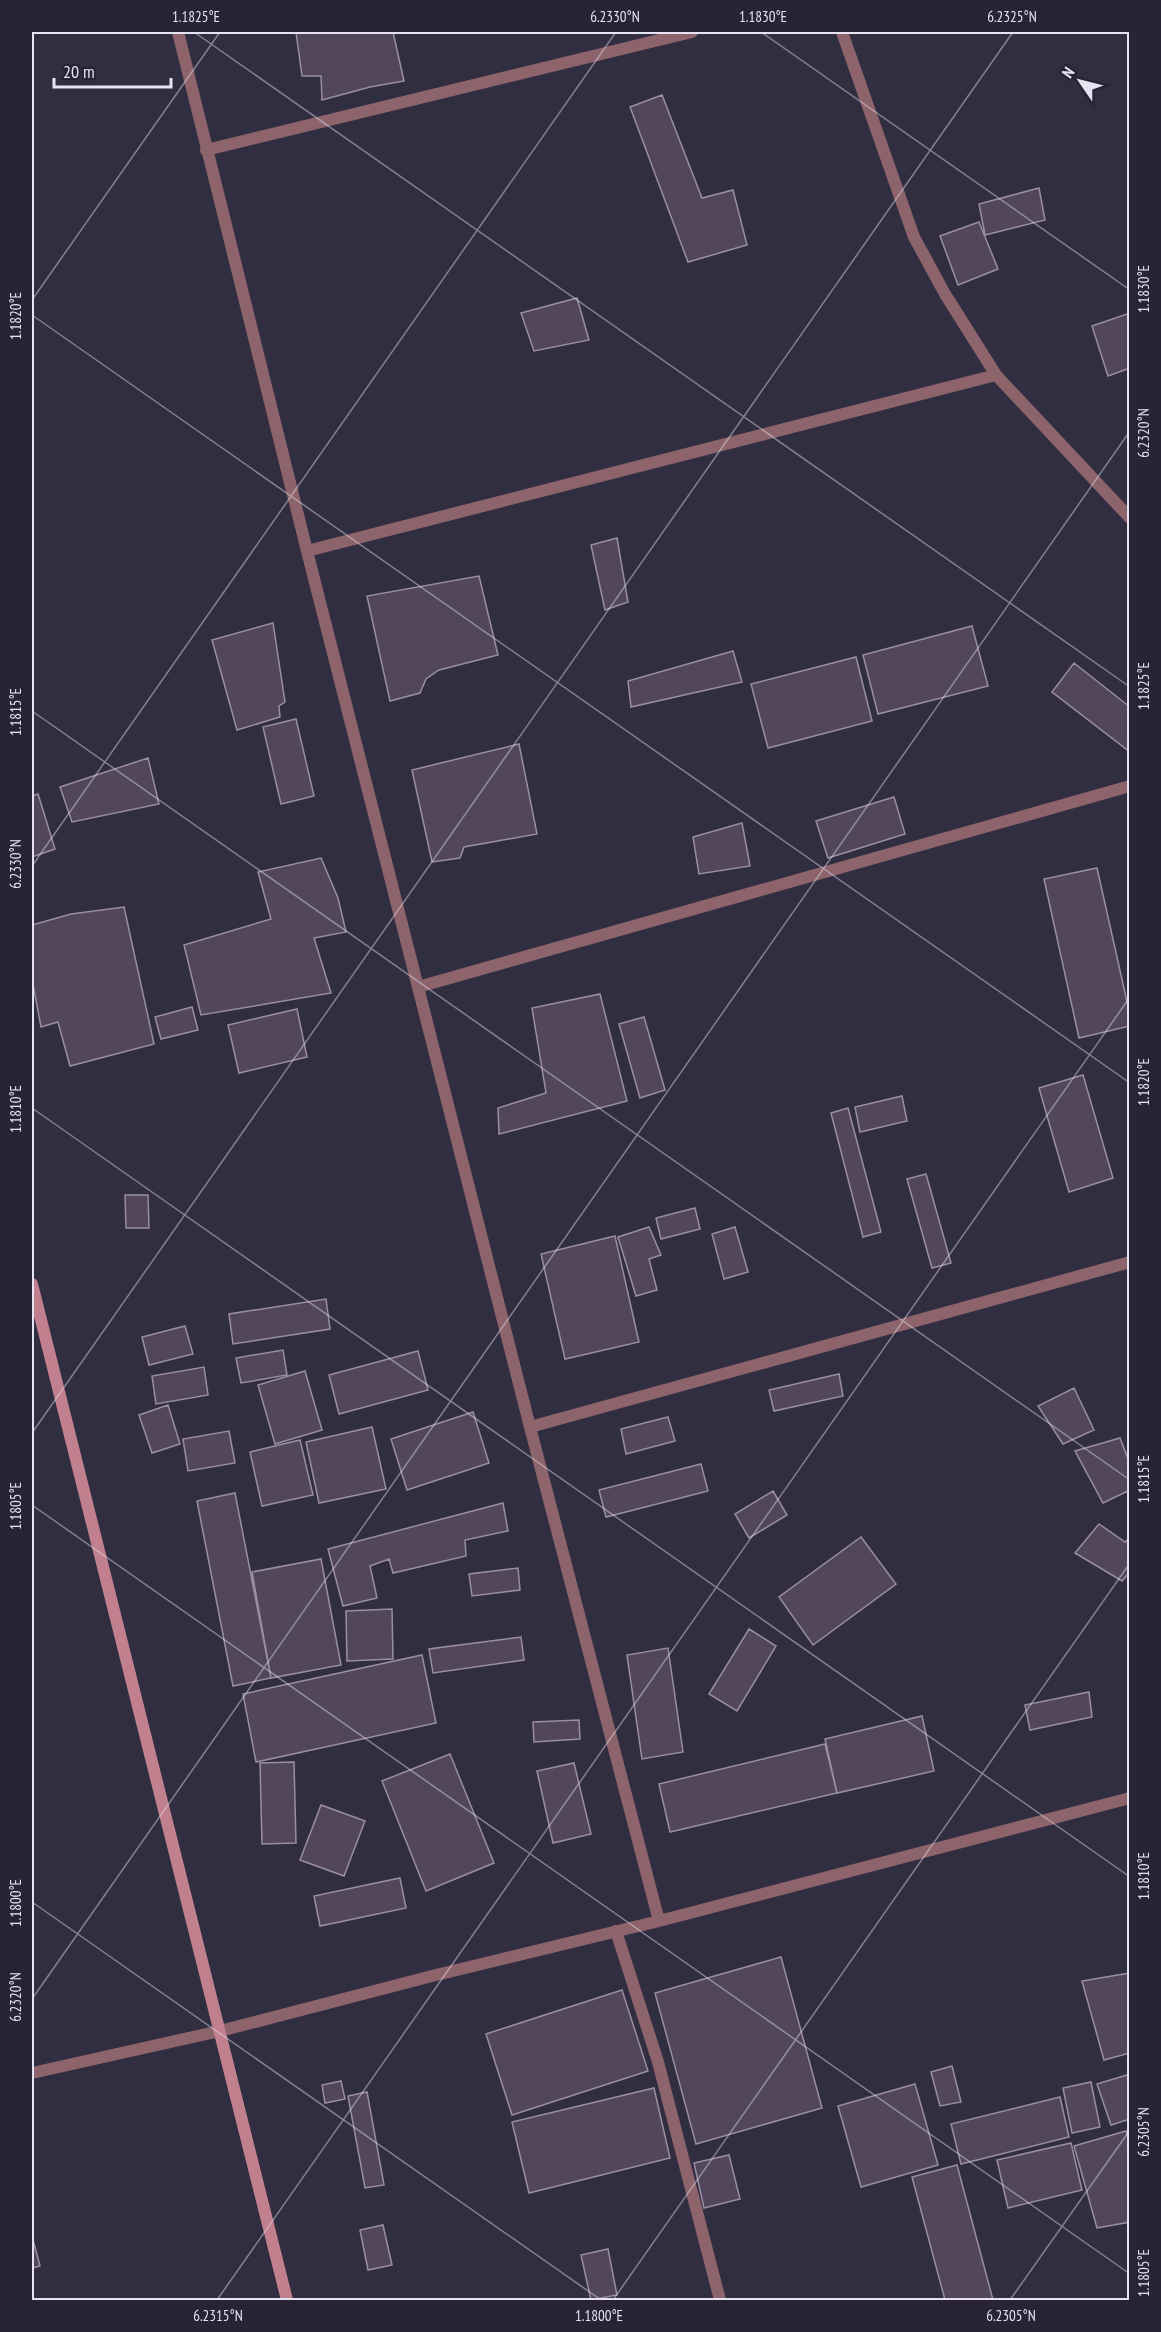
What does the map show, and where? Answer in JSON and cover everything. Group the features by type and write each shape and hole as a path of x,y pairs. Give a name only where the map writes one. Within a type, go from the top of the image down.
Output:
{"street":[{"path":"178,32 307,551 530,1427 659,1921"},
{"path":"206,150 692,32"},
{"path":"842,32 914,237 945,294 996,375 1130,518"},
{"path":"307,551 996,375"},
{"path":"418,987 1130,786"},
{"path":"530,1427 1130,1262"},
{"path":"32,1284 287,2301"},
{"path":"32,2073 220,2031 615,1930 659,1921 1130,1798"},
{"path":"615,1930 658,2062 720,2301"}],"building":[{"path":"296,32 393,32 404,81 370,87 322,100 321,76 302,76"},
{"path":"662,95 702,198 733,190 747,245 688,262 630,107"},
{"path":"1039,188 1045,220 985,235 979,204"},
{"path":"979,222 998,269 958,285 940,236"},
{"path":"577,298 589,340 534,351 521,313"},
{"path":"1130,313 1130,368 1108,376 1092,326"},
{"path":"617,538 628,602 605,610 591,545"},
{"path":"479,576 498,655 439,670 426,679 420,693 390,701 367,596"},
{"path":"273,623 285,702 279,706 280,717 237,730 212,640"},
{"path":"972,626 988,686 878,714 863,655"},
{"path":"733,651 742,682 631,707 628,681"},
{"path":"856,657 872,721 768,748 751,684"},
{"path":"1074,663 1130,707 1130,752 1052,692"},
{"path":"296,719 314,796 281,804 263,727"},
{"path":"519,744 537,834 464,847 460,858 432,862 412,770"},
{"path":"148,758 159,804 72,822 60,787"},
{"path":"38,794 55,849 32,857 32,796"},
{"path":"894,797 905,834 828,858 816,821"},
{"path":"742,823 750,866 699,874 693,837"},
{"path":"321,858 338,898 346,932 314,938 331,993 201,1015 184,945 271,919 258,872"},
{"path":"1097,868 1130,1015 1130,1026 1079,1038 1044,879"},
{"path":"124,907 154,1044 70,1066 58,1022 41,1027 32,979 32,925 71,914"},
{"path":"600,994 627,1101 499,1134 498,1108 546,1093 532,1008"},
{"path":"192,1007 198,1030 161,1039 155,1017"},
{"path":"297,1009 307,1057 239,1073 228,1025"},
{"path":"644,1017 665,1090 640,1098 619,1024"},
{"path":"1083,1075 1113,1178 1069,1192 1039,1088"},
{"path":"902,1096 907,1121 860,1132 855,1107"},
{"path":"848,1108 881,1232 863,1237 831,1113"},
{"path":"926,1174 951,1263 932,1268 907,1179"},
{"path":"125,1195 148,1195 149,1228 126,1228"},
{"path":"695,1208 700,1229 661,1239 656,1218"},
{"path":"649,1227 661,1255 649,1259 657,1290 636,1296 618,1237"},
{"path":"735,1227 748,1272 724,1279 712,1234"},
{"path":"615,1236 639,1342 565,1359 541,1254"},
{"path":"326,1299 330,1329 233,1344 229,1314"},
{"path":"185,1326 193,1354 149,1365 142,1337"},
{"path":"283,1350 287,1375 241,1383 236,1358"},
{"path":"418,1351 428,1390 339,1414 329,1375"},
{"path":"204,1367 208,1395 156,1404 152,1376"},
{"path":"305,1371 322,1430 275,1444 258,1385"},
{"path":"839,1374 843,1396 774,1411 769,1390"},
{"path":"1074,1388 1094,1430 1063,1444 1038,1406"},
{"path":"168,1405 180,1444 152,1453 139,1415"},
{"path":"473,1412 489,1463 407,1490 391,1439"},
{"path":"668,1417 675,1441 626,1454 621,1429"},
{"path":"372,1427 386,1489 319,1503 306,1442"},
{"path":"229,1431 235,1463 188,1471 183,1439"},
{"path":"1120,1438 1130,1464 1130,1490 1103,1503 1075,1451"},
{"path":"300,1440 313,1495 262,1506 250,1452"},
{"path":"701,1464 708,1491 606,1517 599,1490"},
{"path":"773,1491 787,1515 749,1538 735,1514"},
{"path":"235,1493 271,1678 233,1686 197,1501"},
{"path":"503,1503 508,1531 465,1540 466,1556 393,1573 389,1559 370,1566 377,1598 343,1606 328,1549"},
{"path":"1099,1524 1125,1542 1130,1538 1130,1572 1122,1581 1075,1553"},
{"path":"861,1537 896,1584 813,1645 779,1597"},
{"path":"321,1559 341,1665 271,1678 252,1572"},
{"path":"518,1568 520,1590 472,1596 469,1574"},
{"path":"392,1609 393,1659 347,1661 346,1611"},
{"path":"749,1629 776,1646 737,1711 709,1694"},
{"path":"521,1637 524,1660 433,1673 429,1649"},
{"path":"668,1648 683,1752 642,1759 627,1655"},
{"path":"422,1655 436,1723 256,1762 243,1694"},
{"path":"1089,1692 1092,1717 1030,1730 1025,1705"},
{"path":"922,1716 934,1771 837,1793 825,1739"},
{"path":"579,1720 580,1739 534,1742 533,1722"},
{"path":"825,1744 837,1793 670,1832 659,1784"},
{"path":"450,1754 494,1863 426,1891 382,1781"},
{"path":"294,1762 296,1843 262,1844 260,1763"},
{"path":"574,1763 591,1834 553,1843 537,1771"},
{"path":"321,1805 365,1821 344,1876 300,1860"},
{"path":"400,1878 406,1908 320,1926 314,1896"},
{"path":"781,1957 822,2108 696,2144 655,1993"},
{"path":"1130,1973 1130,2053 1104,2060 1082,1981"},
{"path":"622,1990 648,2071 512,2115 486,2034"},
{"path":"952,2066 961,2102 940,2106 931,2072"},
{"path":"1130,2074 1130,2119 1111,2125 1097,2084"},
{"path":"341,2081 345,2099 325,2103 322,2085"},
{"path":"1091,2082 1100,2127 1072,2133 1063,2088"},
{"path":"915,2084 938,2165 861,2187 838,2106"},
{"path":"654,2088 670,2158 529,2193 512,2122"},
{"path":"367,2092 384,2185 365,2188 348,2096"},
{"path":"1060,2097 1069,2137 961,2164 951,2124"},
{"path":"1126,2131 1130,2142 1130,2222 1097,2228 1074,2146"},
{"path":"1071,2143 1082,2190 1008,2208 997,2160"},
{"path":"729,2155 740,2199 704,2208 694,2163"},
{"path":"957,2165 993,2300 945,2300 912,2177"},
{"path":"383,2225 392,2265 368,2270 360,2230"},
{"path":"32,2236 40,2266 32,2268"},
{"path":"608,2249 617,2295 591,2300 581,2255"}]}
